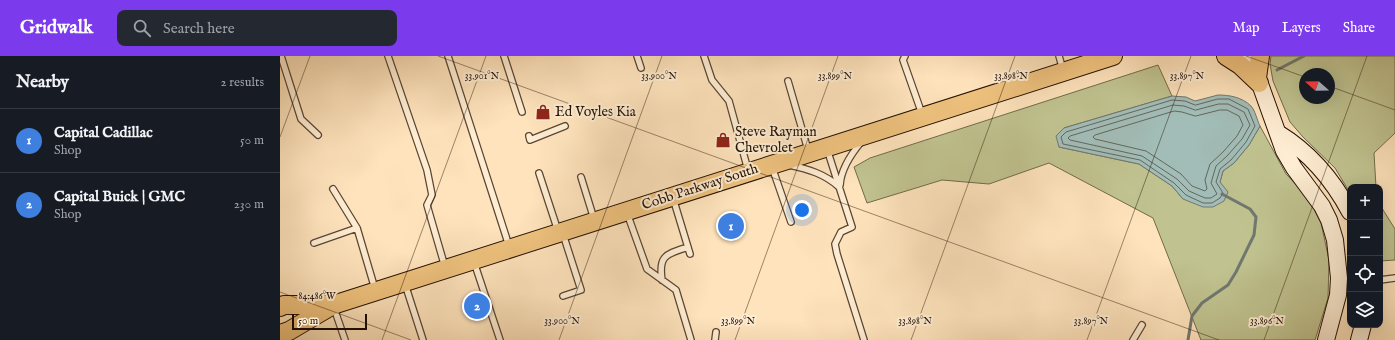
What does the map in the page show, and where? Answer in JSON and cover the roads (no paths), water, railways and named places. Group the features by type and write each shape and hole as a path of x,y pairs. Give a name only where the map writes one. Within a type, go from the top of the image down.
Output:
{"main road":[{"path":"1226,56 1240,65 1258,81"},
{"path":"1258,81 1260,56"},
{"name":"Cobb Parkway South","path":"280,334 289,331 333,305 868,134 922,116 1061,64 1102,58"},
{"name":"Cobb Parkway South","path":"282,304 333,305"}],"street":[{"path":"1250,56 1284,151 1294,168 1318,200 1329,220 1335,240 1342,283 1326,340"},
{"path":"1278,133 1294,143 1313,161 1337,188 1347,206"},
{"path":"1359,340 1362,328"}],"lane":[{"path":"281,56 301,119 318,135"},
{"path":"388,56 427,170 432,195 427,205 445,269"},
{"path":"448,56 510,248"},
{"path":"504,56 522,112"},
{"path":"637,56 641,68"},
{"path":"704,56 712,80 729,101 749,172"},
{"path":"905,56 903,60 922,116"},
{"path":"788,81 808,152"},
{"path":"529,136 530,140 565,126"},
{"path":"840,187 842,174 850,158 868,134"},
{"path":"826,147 852,227 841,232 835,244 864,340"},
{"path":"791,222 774,164 799,167 818,173 840,187"},
{"path":"539,172 581,290 563,296"},
{"path":"580,177 594,221"},
{"path":"333,189 357,228 376,291"},
{"path":"672,196 690,254"},
{"path":"627,211 647,270 676,290 691,340"},
{"path":"314,243 357,228"},
{"path":"662,280 660,267 664,258 671,253 688,247"},
{"path":"473,260 500,340"},
{"path":"1383,280 1395,278"},
{"path":"404,282 423,340"},
{"path":"333,305 345,340"},
{"path":"1133,340 1142,324"},
{"path":"714,340 716,332"}],"water":[{"path":"1218,95 1227,95 1244,100 1254,110 1260,126 1249,145 1234,163 1223,171 1220,182 1228,192 1224,201 1213,207 1203,207 1183,199 1172,186 1139,164 1059,147 1056,136 1064,128 1172,96 1186,97 1195,101"}],"waterway":[{"path":"1277,70 1304,56"},
{"path":"1188,340 1192,316 1202,303 1228,285 1254,235 1256,217 1250,209 1222,194"}],"place":[{"name":"Ed Voyles Kia","path":"543,112"},
{"name":"Steve Rayman Chevrolet","path":"723,140"},
{"name":"Capital Cadillac","path":"731,226"},
{"name":"Capital Buick | GMC","path":"477,306"}]}
